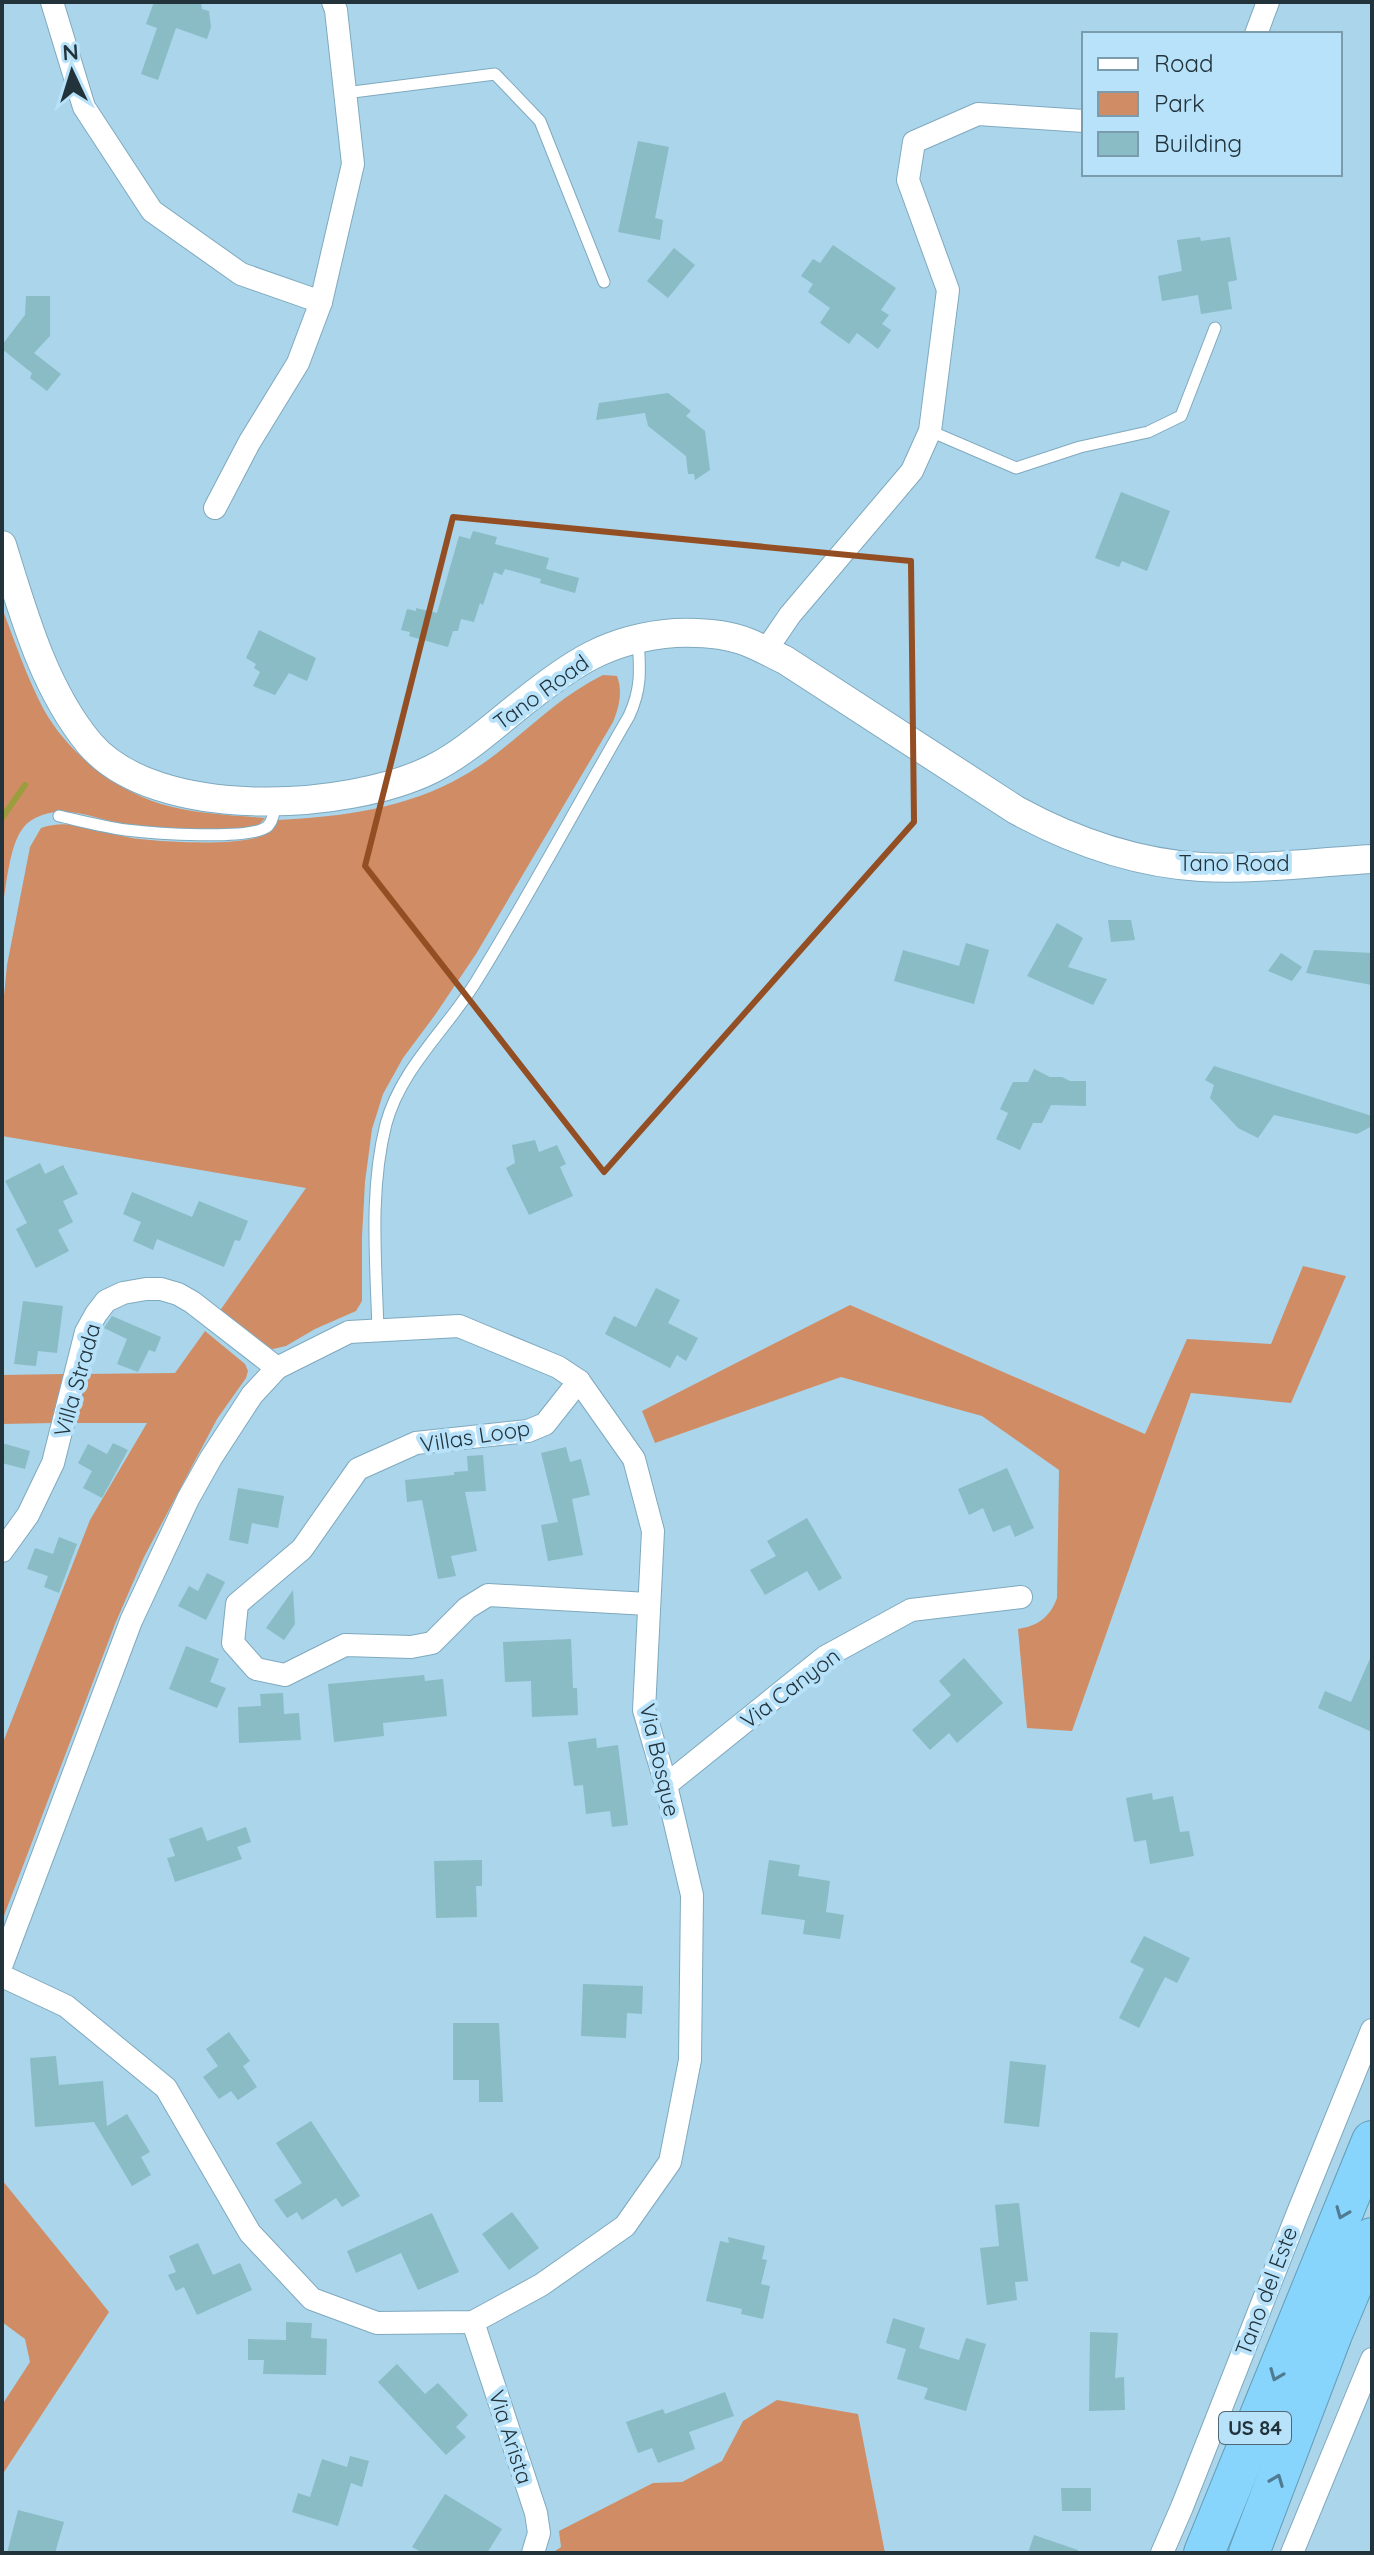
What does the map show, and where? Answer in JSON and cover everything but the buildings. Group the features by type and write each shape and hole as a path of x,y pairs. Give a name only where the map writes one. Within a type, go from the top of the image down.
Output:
{"highway":[{"name":"US 84","path":"1204,2553 1372,2141"},
{"name":"US 84","path":"1249,2553 1372,2238"}],"street":[{"path":"52,2 84,107 152,211 241,274 321,302"},
{"path":"215,508 249,443 298,363 321,302 353,164 333,2"},
{"path":"1257,32 1268,2"},
{"path":"766,650 790,615 912,471 930,431 948,290 908,180 914,142 978,114 1082,121"},
{"name":"Tano Road","path":"2,545 42,660 64,706 90,743 127,773 169,790 275,802 379,788 420,774 451,758 564,671 603,649 660,634 703,633 746,642 766,650 804,671 1016,810 1045,826 1086,842 1154,860 1203,867 1372,859"},
{"name":"Villa Strada","path":"2,1551 28,1515 47,1477 86,1332 106,1301 123,1293 146,1289 178,1294 277,1368"},
{"name":"Via Bosque","path":"2,1964 131,1621 188,1499 211,1458 246,1404 277,1368 349,1332 459,1326 558,1367 579,1381 634,1459 653,1531 644,1710 666,1785 692,1895 690,2060 670,2162 625,2226 541,2285 473,2322 377,2323 312,2299 250,2233 166,2088 66,2006 2,1976"},
{"name":"Villas Loop","path":"579,1381 545,1424 528,1431 416,1443 358,1469 302,1549 237,1604 233,1643 256,1669 285,1675 345,1645 411,1647 432,1643 467,1608 488,1595 648,1604"},
{"name":"Via Canyon","path":"666,1785 825,1657 911,1610 1021,1597"},
{"name":"Tano del Este","path":"1162,2553 1372,2030"},
{"name":"Via Arista","path":"473,2322 536,2513 539,2533 533,2553"},
{"path":"1292,2553 1372,2359"}],"lane":[{"path":"345,93 495,74 540,121 604,282"},
{"path":"930,431 1016,468 1080,447 1148,432 1181,416 1215,328"},
{"path":"378,1330 375,1202 382,1147 392,1106 409,1074 477,980 629,716 637,699 640,680 638,638"},
{"path":"59,816 126,830 254,833 269,824 275,802"}],"highlighted area":[{"path":"453,517 911,561 914,822 604,1172 365,866"}],"green space":[{"path":"2,608 44,710 66,741 94,768 127,789 161,804 199,812 265,818 258,825 245,829 211,831 133,826 75,813 43,815 23,828 14,845 2,911"},
{"path":"603,675 617,676 619,682 620,699 613,722 476,954 403,1058 383,1094 372,1129 365,1182 362,1301 356,1311 286,1346 273,1349 261,1346 219,1312 306,1188 2,1136 2,1017 7,965 30,847 41,828 64,824 132,838 181,842 239,841 266,834 278,820 350,813 397,803 442,787 481,765 565,698"},
{"path":"1303,1266 1346,1276 1291,1403 1191,1393 1072,1731 1027,1728 1018,1629 1042,1620 1057,1598 1059,1470 982,1416 841,1377 655,1443 642,1411 850,1305 1145,1434 1187,1339 1271,1344"},
{"path":"205,1331 245,1364 248,1371 246,1378 217,1419 144,1557 115,1624 2,1921 2,1745 90,1520 147,1423 71,1423 83,1374 175,1373"},
{"path":"64,1374 53,1423 2,1424 2,1375"},
{"path":"2,2180 109,2312 2,2475 2,2405 30,2362 25,2339 2,2322"},
{"path":"777,2400 858,2414 885,2553 552,2553 561,2547 559,2531 653,2483 682,2482 722,2461 743,2421"}],"waterway":[{"path":"2,818 25,785"}]}
